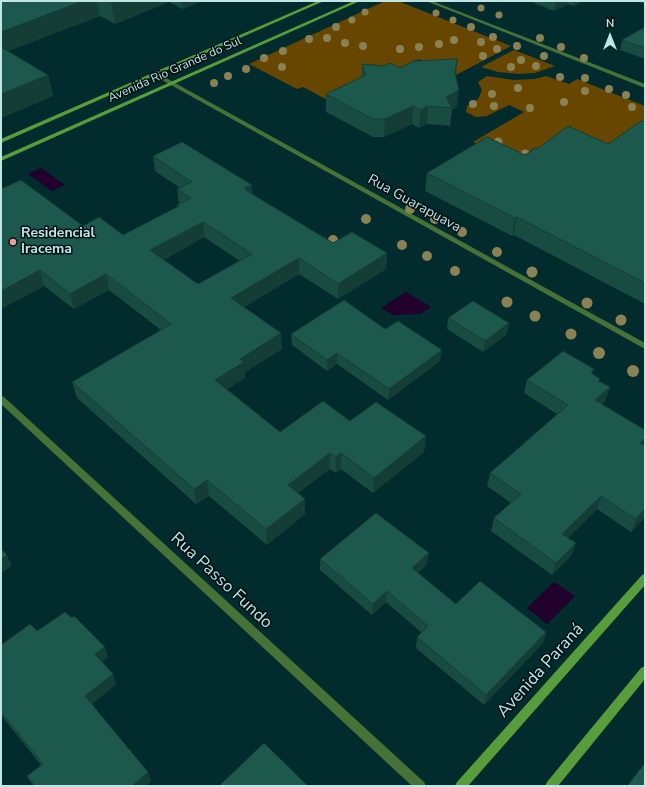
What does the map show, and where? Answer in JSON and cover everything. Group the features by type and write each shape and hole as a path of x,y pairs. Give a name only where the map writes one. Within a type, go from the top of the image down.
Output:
{"street":[{"name":"Avenida Rio Grande do Sul","path":"1,141 322,1"},
{"name":"Avenida Rio Grande do Sul","path":"1,159 358,1"},
{"path":"428,1 645,86"},
{"name":"Rua Guarapuava","path":"155,74 645,346"},
{"name":"Rua Passo Fundo","path":"1,398 420,786"},
{"name":"Avenida Paraná","path":"461,786 645,578"},
{"path":"551,786 645,671"}],"shaded area":[{"path":"385,1 398,1 511,46 456,75 419,59 333,103 303,87 297,89 249,64"},
{"path":"514,50 555,66 535,73 518,74 498,72 481,67"},
{"path":"487,76 514,80 534,79 546,76 569,84 577,79 645,106 645,134 607,159 524,166 473,142 524,112 509,105 487,116 476,117 466,112 467,106 478,99 482,90 478,82"},
{"path":"41,168 65,185 52,191 28,174"},
{"path":"406,292 431,307 420,314 393,315 381,308"},
{"path":"554,582 575,596 547,624 527,608"}],"building":[{"path":"1,1 83,1 1,32"},
{"path":"106,1 118,1 111,4"},
{"path":"645,27 645,48 622,40"},
{"path":"1,47 48,75 1,94"},
{"path":"457,59 455,73 459,90 446,97 452,108 428,106 421,110 413,106 385,119 373,119 326,94 366,75 362,64 383,66 390,63 400,68 414,61"},
{"path":"641,121 645,123 645,283 517,217 515,218 427,173 487,137 525,155 535,148 537,149 568,126 608,144"},
{"path":"182,142 252,185 245,188 247,191 333,243 352,232 387,253 338,284 299,258 231,298 281,333 240,359 244,362 215,380 280,432 323,401 350,421 376,402 426,436 374,478 341,453 336,457 330,453 288,485 305,499 266,529 207,480 194,489 72,382 171,324 106,274 70,294 40,270 1,291 1,189 21,180 83,226 99,217 123,235 179,206 177,205 191,198 177,189 192,182 153,156","holes":["203,222 252,254 198,284 150,250"]},
{"path":"344,300 385,329 398,321 442,350 389,389 337,353 327,360 291,334"},
{"path":"473,301 509,323 485,341 448,318"},
{"path":"563,351 594,369 591,373 600,379 598,381 610,387 595,400 645,430 645,438 640,443 645,446 645,509 636,519 601,496 562,534 576,543 556,563 494,518 521,494 490,473 568,405 527,380"},
{"path":"376,513 429,553 412,568 456,604 480,581 546,632 486,695 417,637 428,626 387,591 373,604 320,559"},
{"path":"1,549 7,555 1,559"},
{"path":"65,612 72,618 74,616 105,647 95,654 113,674 85,696 148,772 132,786 35,786 27,776 43,764 1,712 1,645 30,624 37,631"},
{"path":"264,743 308,786 219,786"},
{"path":"645,763 645,786 627,786"}],"place":[{"name":"Residencial Iracema","path":"13,242"}]}
